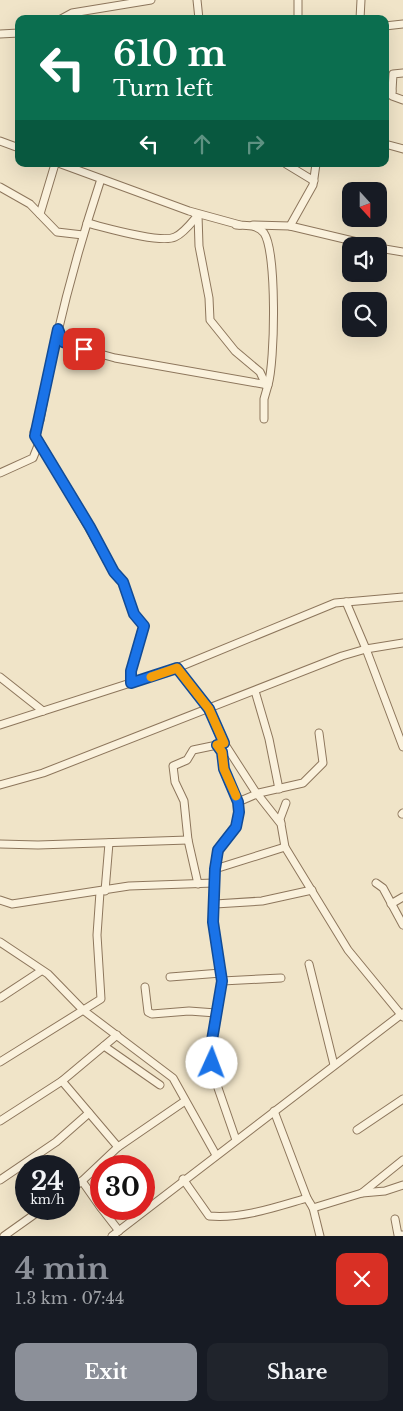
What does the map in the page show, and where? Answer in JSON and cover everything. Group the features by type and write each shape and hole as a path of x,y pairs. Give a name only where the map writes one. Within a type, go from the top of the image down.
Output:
{"street":[{"path":"69,15 151,0"},
{"path":"197,0 199,15"},
{"path":"298,0 298,15"},
{"path":"360,15 361,0"},
{"path":"389,26 403,24"},
{"path":"0,34 15,33"},
{"path":"403,73 394,74 389,91 392,96 403,100"},
{"path":"0,141 15,147"},
{"path":"389,145 403,149"},
{"path":"40,214 54,167"},
{"path":"69,167 189,211 236,225 256,226 263,232 269,244 274,317 271,376 264,399 264,419"},
{"path":"291,167 314,181"},
{"path":"290,226 314,181 316,167"},
{"path":"101,179 82,235 58,329 40,420 34,432 39,444 90,527 114,572 123,582 134,614 144,626 131,671 131,683"},
{"path":"0,186 30,204 57,232 82,235"},
{"path":"189,211 198,215"},
{"path":"86,223 131,234 168,238 178,236 198,215"},
{"path":"198,215 199,246 209,298 210,320 235,351 260,372 267,385"},
{"path":"236,225 290,226 342,238"},
{"path":"387,249 403,252"},
{"path":"58,329 61,339 68,344 115,358 267,385"},
{"path":"0,473 33,458 39,444"},
{"path":"0,725 177,668 335,603 403,597"},
{"path":"346,602 403,747"},
{"path":"0,785 43,773 342,656 366,649 403,643"},
{"path":"177,668 209,709 220,744 224,769 238,802 237,824 220,847 215,869 215,940 222,977 210,1052 218,1088 236,1140"},
{"path":"0,677 43,711"},
{"path":"256,691 269,739 279,789"},
{"path":"238,802 259,793 303,783 321,765 324,759 319,733"},
{"path":"220,744 281,824"},
{"path":"198,884 188,840 184,800 175,782 173,766 187,760 193,750 220,744"},
{"path":"112,1236 334,1064 402,1015 348,950 285,847 280,819 286,803"},
{"path":"0,844 188,840"},
{"path":"0,1062 101,999 97,935 109,843"},
{"path":"215,869 285,847"},
{"path":"0,900 12,904 129,886 214,883"},
{"path":"376,883 383,888 403,925"},
{"path":"215,904 262,901 312,890"},
{"path":"391,904 403,897"},
{"path":"0,942 48,974 84,1010 173,1078 216,1155"},
{"path":"309,964 334,1064"},
{"path":"0,998 41,971"},
{"path":"170,976 280,978"},
{"path":"145,987 148,1012 152,1014 189,1011 216,1013"},
{"path":"0,1121 62,1081 116,1035"},
{"path":"104,1046 160,1085"},
{"path":"62,1081 118,1147"},
{"path":"357,1130 403,1100"},
{"path":"90,1192 82,1181 118,1147 185,1101"},
{"path":"274,1110 307,1198 313,1208 320,1236"},
{"path":"0,1180 56,1142 88,1113"},
{"path":"362,1193 403,1160"},
{"path":"184,1179 209,1216 219,1217 260,1211 307,1198"},
{"path":"313,1208 362,1193 385,1191 403,1185"},
{"path":"395,1219 398,1235 403,1235"},
{"path":"4,1236 27,1220"},
{"path":"111,1220 119,1231"}],"slow traffic":[{"path":"151,677 177,668 209,709 224,743 217,745 222,752 224,769 236,796"}],"route":[{"path":"84,349 63,342 58,329 40,420 34,432 35,436 90,527 114,572 125,585 134,614 144,626 131,671 131,683 177,668 209,709 224,743 217,745 222,752 224,769 238,802 239,816 236,827 220,847 215,869 213,922 222,981 210,1052 212,1063"}]}
